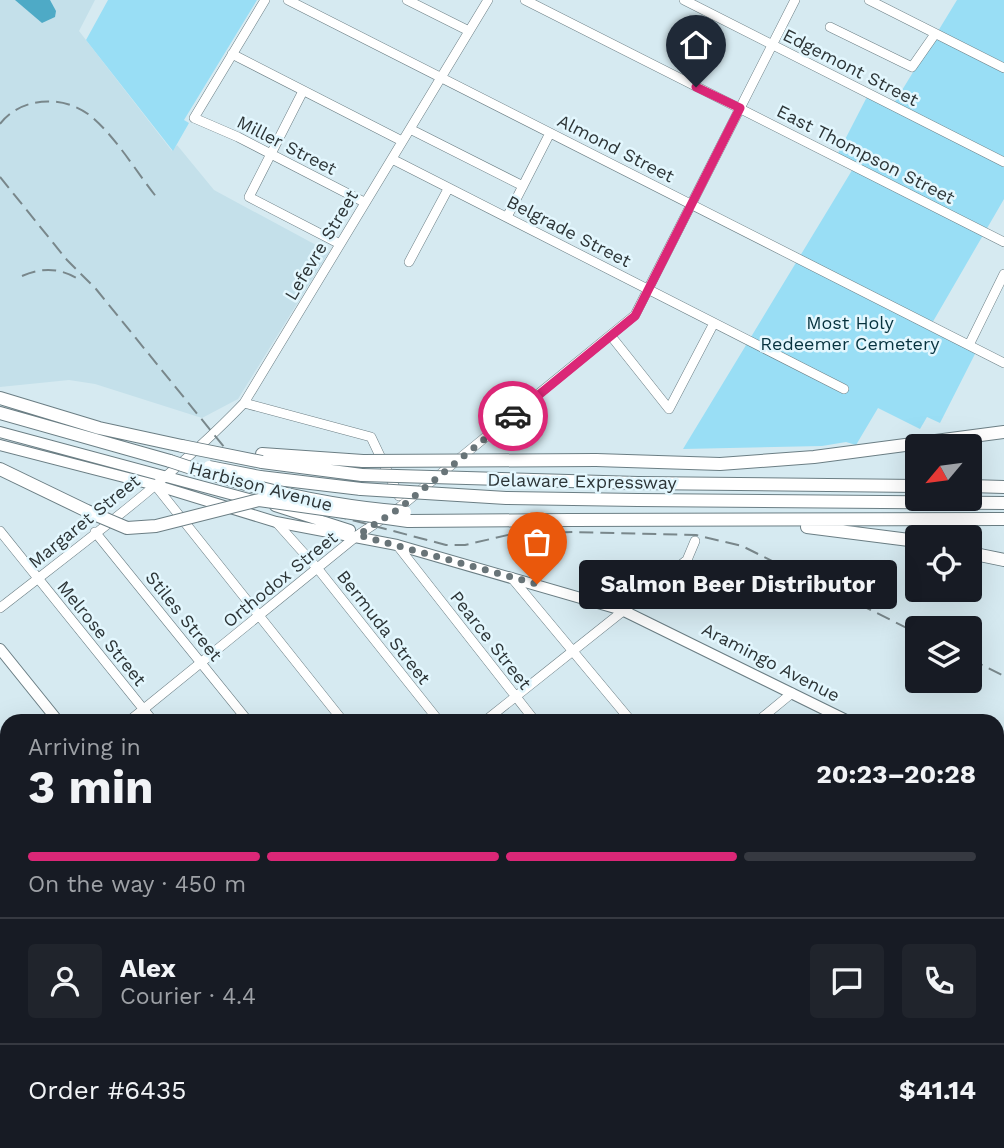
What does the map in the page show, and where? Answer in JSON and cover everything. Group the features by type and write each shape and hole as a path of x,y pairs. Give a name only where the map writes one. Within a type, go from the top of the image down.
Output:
{"highway":[{"path":"4,399 99,428 182,446 262,458 720,464 854,453 1004,429"},
{"name":"Delaware Expressway","path":"0,413 170,461 260,477 361,488 506,498 1004,503"},
{"name":"Delaware Expressway","path":"262,458 362,475 638,483 905,486"},
{"path":"170,461 231,481 330,502 421,513 570,520"},
{"path":"0,469 127,528 156,526 259,500 408,521 1004,519"},
{"path":"982,486 1004,487"},
{"path":"705,520 824,528 905,539"},
{"path":"982,548 1004,551"},
{"path":"982,555 1004,560"}],"main road":[{"name":"Harbison Avenue","path":"0,432 159,481 276,522 358,535"},
{"name":"Harbison Avenue","path":"0,444 346,527 358,535"},
{"name":"Aramingo Avenue","path":"358,535 622,610 834,714"},
{"path":"0,649 52,714"}],"street":[{"path":"265,0 232,54 402,141"},
{"name":"Almond Street","path":"288,0 1004,363"},
{"path":"407,0 469,31"},
{"name":"Lefevre Street","path":"159,481 213,435 244,403 488,0"},
{"name":"East Thompson Street","path":"525,0 1004,242"},
{"name":"Edgemont Street","path":"684,0 1004,162"},
{"name":"Orthodox Street","path":"138,714 358,535 400,508 635,316 795,0"},
{"path":"869,0 1004,68"},
{"path":"830,27 912,67 935,34"},
{"name":"Miller Street","path":"232,54 194,118 272,154 364,202"},
{"path":"303,91 250,197 340,244"},
{"path":"410,129 523,186"},
{"path":"507,217 550,133"},
{"name":"Belgrade Street","path":"392,159 844,389"},
{"path":"409,262 448,188"},
{"path":"969,345 1004,274"},
{"path":"611,336 669,409 676,401 714,323"},
{"path":"244,403 371,437 393,481 400,508"},
{"path":"159,481 260,617 337,714"},
{"name":"Margaret Street","path":"0,608 159,481"},
{"name":"Bermuda Street","path":"276,522 318,569 433,714"},
{"name":"Melrose Street","path":"0,531 148,714"},
{"name":"Stiles Street","path":"95,532 242,714"},
{"path":"493,714 687,560 695,541"},
{"name":"Pearce Street","path":"397,545 529,714"},
{"path":"511,577 625,714"},
{"path":"766,714 792,693"}],"shaded area":[{"path":"0,0 95,0 79,31 172,151 177,145 214,190 329,252 238,399 202,418 95,384 69,380 0,387"},
{"path":"15,0 50,0 56,11 55,17 42,23"}],"green space":[{"path":"108,0 257,0 184,120 189,123 173,151 86,40"},
{"name":"Most Holy Redeemer Cemetery","path":"957,0 1004,0 1004,199 931,325 977,350 940,423 927,417 920,429 878,408 856,445 846,442 822,446 683,449 854,167 836,157 869,93 893,105"}],"railway":[{"path":"0,124 9,115 32,103 57,102 82,110 111,136 158,199"},
{"path":"0,177 67,260 96,289 246,474 270,493 295,505 446,545 465,545 512,534 574,532 696,535 742,546 905,627"},
{"path":"22,276 52,270 80,280"},
{"path":"982,665 1004,676"}],"way so far":[{"path":"513,416 400,508 358,535 537,584"}],"place":[{"name":"Salmon Beer Distributor","path":"537,584"}],"route":[{"path":"513,416 635,316 740,108 696,87"}]}
